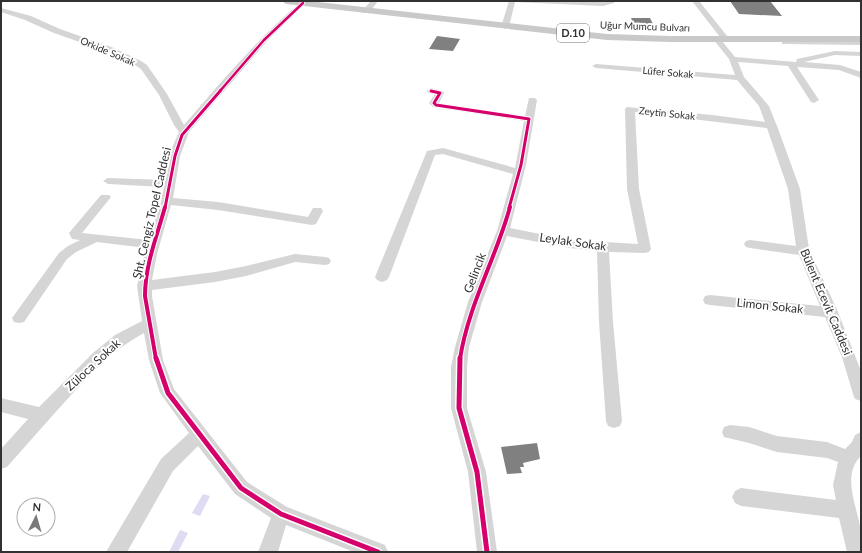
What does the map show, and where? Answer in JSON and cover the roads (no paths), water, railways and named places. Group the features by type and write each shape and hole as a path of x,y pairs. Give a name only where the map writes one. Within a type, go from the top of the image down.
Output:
{"main road":[{"name":"Uğur Mumcu Bulvarı","path":"286,1 505,26 632,38 861,39"}],"street":[{"path":"366,11 375,1"},
{"path":"505,26 512,1"},
{"path":"518,1 608,4 611,3 611,1"},
{"name":"Bülent Ecevit Caddesi","path":"695,1 733,59 740,78 764,106 794,189 803,251 831,312 849,357 861,394"},
{"name":"Şht. Cengiz Topel Caddesi","path":"303,3 272,30 207,107 184,131 179,141 167,201 144,286 156,360 168,393 242,488 281,514 378,552"},
{"name":"Orkide Sokak","path":"1,10 28,18 56,31 110,50 138,63 144,67 163,94 179,125 184,131"},
{"path":"776,42 861,43"},
{"path":"794,64 800,60 835,53 861,54"},
{"path":"733,59 840,68 861,75"},
{"path":"794,64 814,100"},
{"name":"Lűfer Sokak","path":"596,66 740,78"},
{"path":"431,91 440,92 434,103 436,105 529,119"},
{"name":"Gelincik","path":"487,552 477,472 459,408 459,367 462,347 475,302 502,231 523,154 532,100"},
{"name":"Zeytin Sokak","path":"645,249 633,189 630,109 772,126"},
{"path":"382,277 431,153 443,151 518,172"},
{"path":"108,181 170,184"},
{"path":"105,197 75,233 76,236 98,237 154,245"},
{"path":"167,201 218,206 312,222 317,211"},
{"name":"Leylak Sokak","path":"502,231 570,244 645,249"},
{"path":"20,318 63,256 72,249 98,237"},
{"path":"750,244 803,251"},
{"path":"603,247 606,322 614,421"},
{"path":"144,286 215,277 246,271 295,258 325,261"},
{"name":"Limon Sokak","path":"710,300 831,312"},
{"name":"Züloca Sokak","path":"1,461 42,415 98,357 120,339 150,323"},
{"path":"1,405 42,415"},
{"path":"730,432 749,435 777,444 827,450 846,458"},
{"path":"116,552 167,465 199,434"},
{"path":"857,552 846,510 842,485 846,458 861,444"},
{"path":"741,497 846,510"},
{"path":"268,552 281,514"}],"water":[{"path":"203,494 210,496 200,516 192,513"},
{"path":"180,530 188,533 178,552 169,552"}]}
